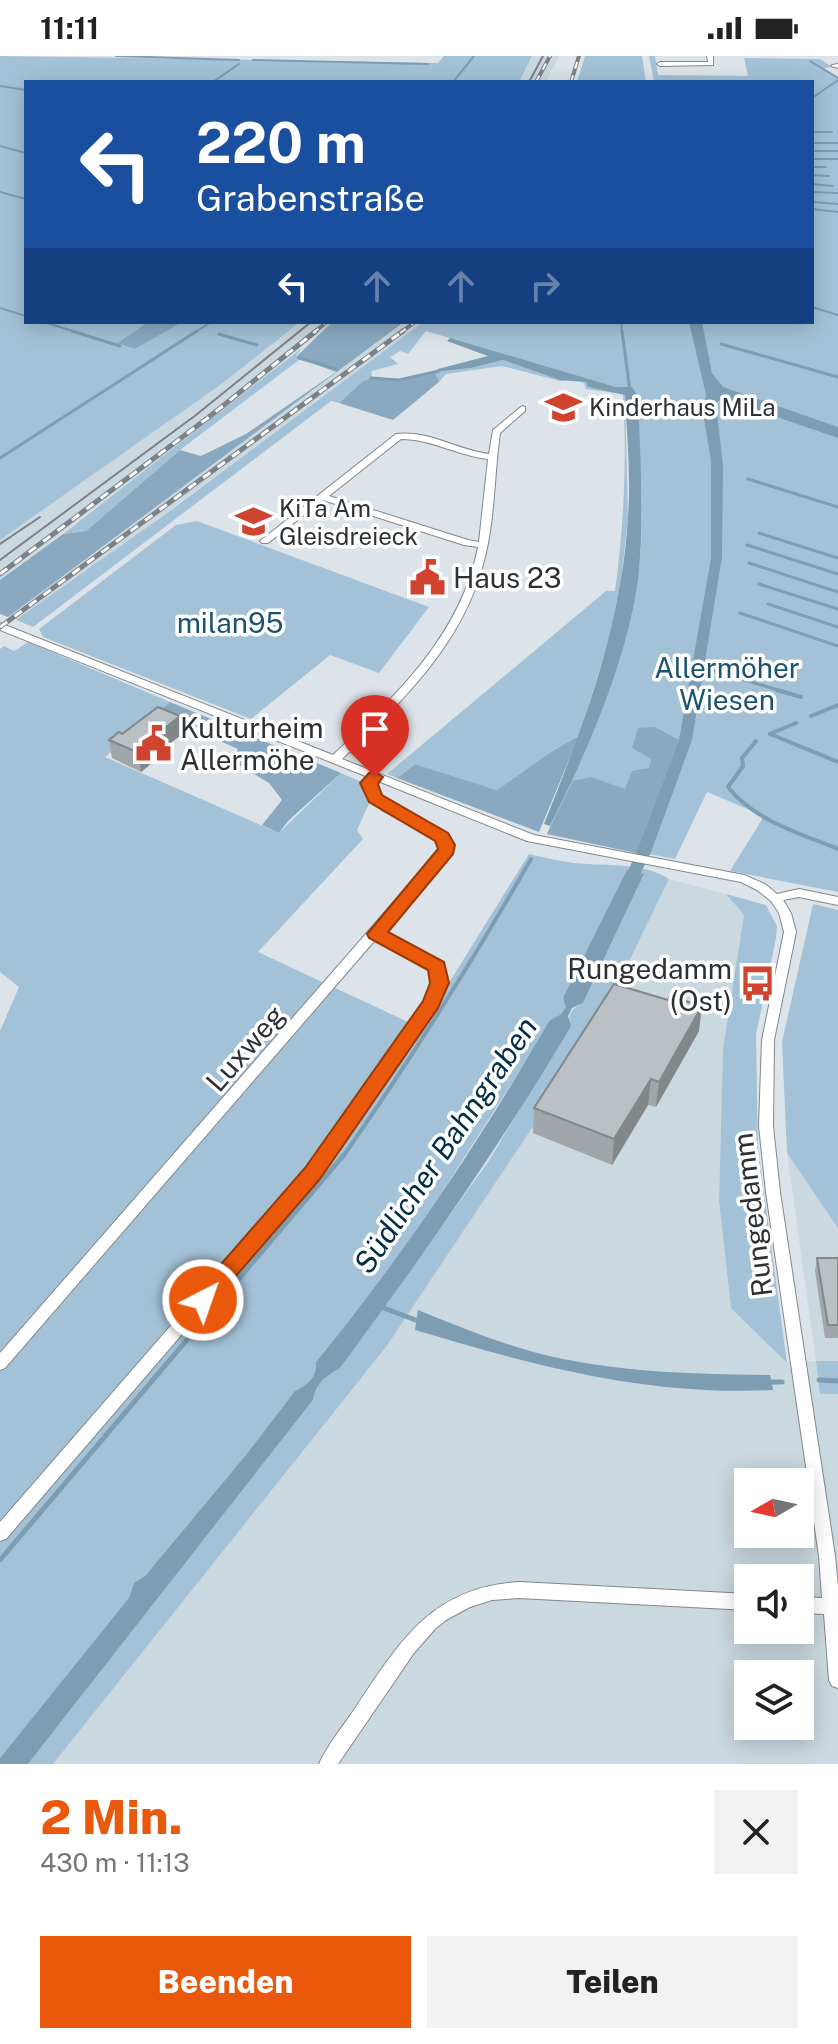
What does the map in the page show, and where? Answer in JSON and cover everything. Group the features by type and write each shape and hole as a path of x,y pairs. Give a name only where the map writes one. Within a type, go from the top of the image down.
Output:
{"street":[{"path":"660,64 711,64 710,56"},
{"path":"334,760 390,708 433,658 462,609 477,571 482,545 496,432 522,409"},
{"path":"265,541 399,436 411,436 479,456 493,457"},
{"path":"322,497 482,545"},
{"path":"0,626 531,838 726,875 756,883 775,898 799,893 838,901"},
{"name":"Luxweg","path":"0,1364 446,850 447,845 442,837 375,798 369,783 375,777"},
{"name":"Rungedamm","path":"775,898 785,912 790,932 768,1040 765,1082 769,1165 836,1606 838,1680"},
{"path":"0,1534 312,1173 432,1003 439,983 437,967 376,934"},
{"path":"328,1764 421,1631 463,1601 501,1590 519,1590 734,1601"},
{"path":"814,1605 836,1606"}],"shaded area":[{"path":"532,56 559,56 547,80 520,80"},
{"path":"145,324 179,324 135,349 117,343"},
{"path":"297,324 330,324 224,410 0,580 0,540 223,383"},
{"path":"330,324 401,324 8,617 0,614 0,580 63,534 86,531 180,450 201,456 246,434 336,372 296,357"},
{"path":"401,324 420,324 47,601 16,620 8,617"},
{"path":"689,324 702,324 712,373 723,387 838,427 838,438 734,402 720,400 716,403 723,466 722,557 692,740 650,855 636,853 679,740 711,558 711,461 703,413 706,395"},
{"path":"450,338 616,387 632,387 638,396 641,534 633,610 604,706 550,826 544,824 587,712 618,597 629,502 625,395 588,387 586,382 560,380 503,360 435,372 488,356 447,341"},
{"path":"435,372 439,382 393,420 339,403 363,381 371,378 399,380"},
{"path":"170,702 341,773 279,833 262,825 282,800 269,783 232,761 238,749 157,713"},
{"path":"655,727 679,740 636,853 547,834 573,781 591,777 625,789 632,771 649,768 651,759 632,748 638,728"},
{"path":"579,736 539,832 397,778 415,764 497,790"},
{"path":"627,870 644,874 583,1003 572,1008 568,1016 571,1026 517,1114 431,1242 340,1368 319,1385 313,1400 28,1764 0,1764 0,1758 129,1598 134,1583 145,1576 295,1391 311,1380 316,1362 410,1238 468,1153 550,1020 560,1015 566,1007 563,998"},
{"path":"669,879 726,894 744,915 723,1049 719,1201 731,1307 787,1363 816,1361 787,1153 838,1228 838,1361 817,1361 820,1394 838,1394 838,1764 53,1764 386,1347 592,1038"},
{"path":"418,1310 489,1338 544,1355 640,1370 770,1375 773,1390 680,1388 591,1376 415,1330"}],"green space":[{"path":"0,56 438,63 444,56 532,56 520,80 24,80 24,324 145,324 118,342 135,349 179,324 297,324 223,383 0,540"},
{"path":"585,56 642,56 646,80 578,80"},
{"name":"Allermöher Wiesen","path":"649,56 655,56 658,75 748,76 744,58 820,59 832,67 824,68 838,77 838,892 730,871 764,816 707,792 675,859 547,834 612,679 631,615 642,534 640,460 632,387 616,387 426,331 408,354 400,351 390,357 398,364 372,371 371,378 363,381 339,403 331,401 33,627 16,620 167,513 420,324 814,324 814,80 654,80"},
{"path":"302,348 296,356 299,360 180,450 86,531 63,534"},
{"path":"503,360 571,380 560,381 502,366 446,374 439,382 435,372"},
{"path":"577,381 586,382 588,387 625,394 628,517 620,592 611,633 579,736 497,790 415,764 397,778 387,774 606,591 615,591 624,493 623,394 586,389 584,383"},
{"name":"milan95","path":"197,521 429,607 379,673 330,655 251,719 43,637 39,629 176,525"},
{"path":"28,642 170,702 105,757 279,833 341,773 376,788 357,830 363,839 258,952 421,1028 529,854 574,863 636,867 669,879 592,1038 386,1347 53,1764 28,1764 313,1400 319,1385 340,1368 488,1162 570,1026 571,1012 583,1003 644,874 566,1007 526,1061 425,1219 364,1303 316,1362 311,1380 295,1391 145,1576 134,1583 130,1598 0,1758 0,1031 19,987 0,972 0,649 4,646 14,651"},
{"path":"726,894 766,905 777,926 756,1035 758,1148 787,1363 731,1308 719,1201 723,1049 744,915"},
{"path":"813,904 838,910 838,1228 787,1153 782,1042"},
{"path":"816,1361 838,1361 838,1394 820,1394"}],"building":[{"path":"158,707 180,716 146,743 150,744 139,753 109,740 119,732 122,734"},
{"path":"614,984 668,1000 670,996 702,1006 659,1082 651,1079 614,1139 534,1108"},
{"path":"817,1258 838,1258 838,1325 828,1325"}],"waterway":[{"path":"116,56 239,60"},
{"path":"455,80 474,56"},
{"path":"253,60 428,64"},
{"path":"810,61 838,78"},
{"path":"216,80 239,64"},
{"path":"815,96 838,80"},
{"path":"0,86 24,90"},
{"path":"814,132 832,132"},
{"path":"814,143 838,143"},
{"path":"0,146 24,152"},
{"path":"814,151 838,151"},
{"path":"814,159 838,159"},
{"path":"814,167 826,167"},
{"path":"814,175 829,176"},
{"path":"814,184 833,186"},
{"path":"0,192 24,198"},
{"path":"814,192 838,193"},
{"path":"814,202 838,204"},
{"path":"814,209 838,212"},
{"path":"0,308 24,315"},
{"path":"814,308 838,315"},
{"path":"50,324 79,333"},
{"path":"194,333 208,324"},
{"path":"621,324 622,333"},
{"path":"72,331 120,346"},
{"path":"0,458 197,331"},
{"path":"622,331 630,391"},
{"path":"219,334 257,345"},
{"path":"721,344 838,377"},
{"path":"299,358 337,369"},
{"path":"371,378 399,380 439,371"},
{"path":"748,479 838,507"},
{"path":"759,533 838,558"},
{"path":"747,545 838,574"},
{"path":"749,563 838,592"},
{"path":"759,584 838,609"},
{"path":"768,604 838,627"},
{"path":"740,613 838,646"},
{"path":"700,666 784,692"},
{"path":"777,690 801,697"},
{"path":"811,716 838,705"},
{"path":"796,723 770,734 838,762"},
{"path":"756,741 742,758 743,766 728,787 764,817 838,849"},
{"name":"Südlicher Bahngraben","path":"626,889 643,854"},
{"path":"342,1158 440,1011 531,859"},
{"path":"0,1560 343,1156"},
{"path":"381,1307 421,1322"},
{"path":"819,1380 838,1381"},
{"path":"766,1382 782,1382"}],"tram line":[{"path":"530,80 543,56"},
{"path":"0,560 196,415 309,324"},
{"path":"0,544 40,517"}],"railway":[{"path":"537,80 550,56"},
{"path":"572,80 579,56"},
{"path":"313,333 324,324"},
{"path":"400,333 412,324"},
{"path":"0,574 209,417 316,331"},
{"path":"0,627 403,331"}],"place":[{"name":"Kinderhaus MiLa","path":"563,407"},
{"name":"KiTa Am Gleisdreieck","path":"253,522"},
{"name":"Haus 23","path":"427,577"},
{"name":"Kulturheim Allermöhe","path":"154,743"},
{"name":"Rungedamm (Ost)","path":"758,984"}],"route":[{"path":"203,1300 312,1173 432,1003 439,983 440,973 430,961 376,934 447,845 442,837 375,798 369,783 375,777"}]}
